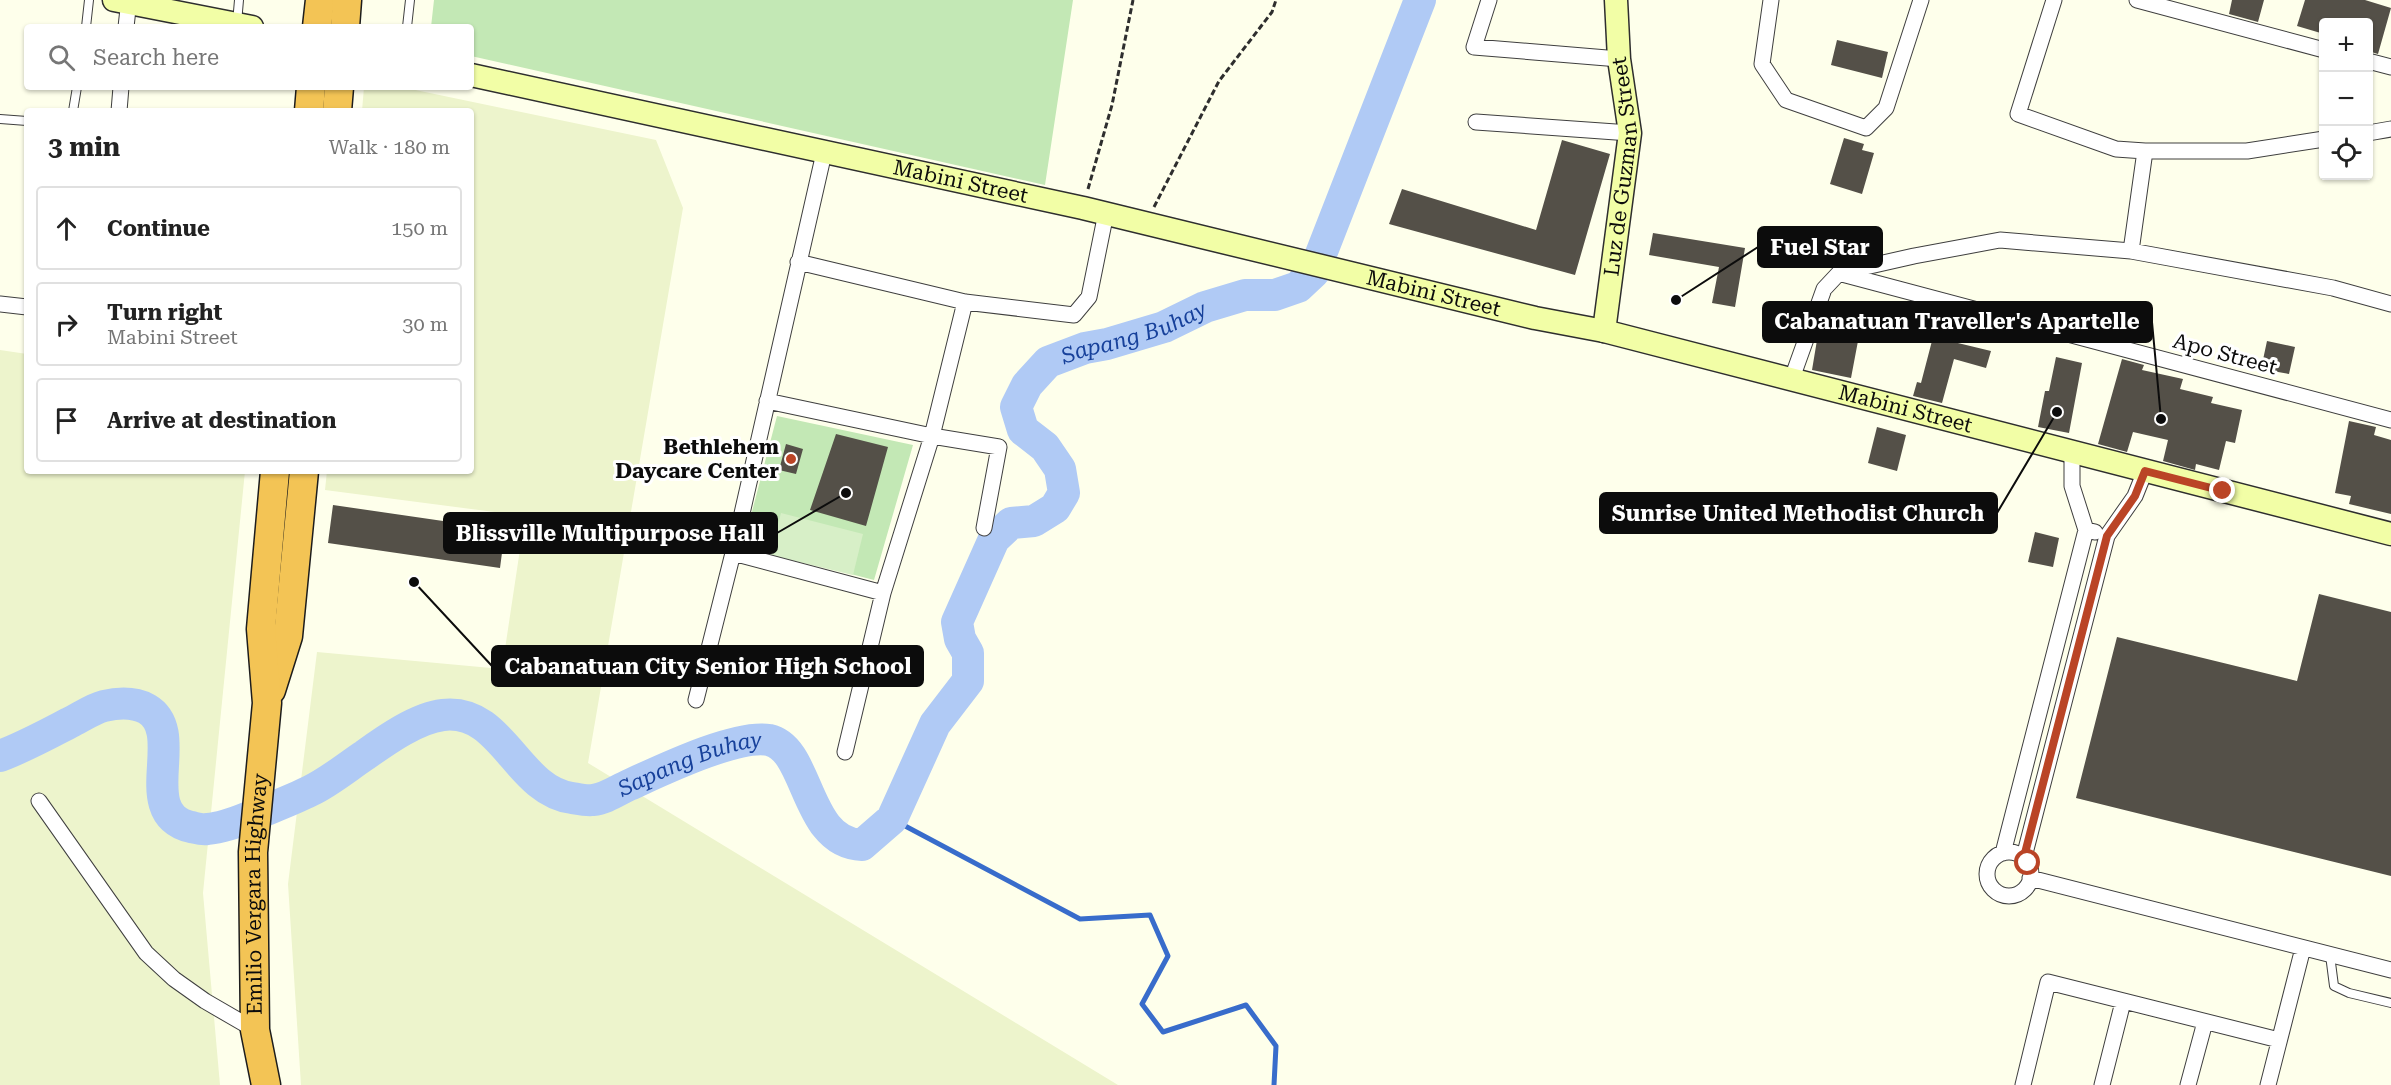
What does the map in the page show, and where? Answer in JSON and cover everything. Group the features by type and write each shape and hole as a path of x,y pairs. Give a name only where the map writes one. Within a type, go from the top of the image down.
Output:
{"highway":[{"path":"317,24 320,0"},
{"path":"345,24 347,0"},
{"path":"309,108 311,90"},
{"path":"337,108 339,90"},
{"name":"Emilio Vergara Highway","path":"266,1085 255,1030 253,852 267,703 261,629 275,474"},
{"name":"Emilio Vergara Highway","path":"267,703 288,636 304,474"}],"main road":[{"name":"Luz de Guzman Street","path":"1604,332 1630,133 1619,59 1617,0"},
{"path":"124,1 234,24"},
{"name":"Mabini Street","path":"474,76 1106,213 1535,318 1604,332 2391,534"}],"street":[{"path":"1489,0 1474,47 1619,59"},
{"path":"1771,0 1762,64 1786,100 1866,128 1886,108 1921,0"},
{"path":"2054,0 2018,114 2116,149 2247,151 2319,140"},
{"path":"2137,0 2319,49"},
{"path":"124,1 126,24"},
{"path":"2373,63 2391,68"},
{"path":"119,108 121,90"},
{"path":"1476,122 1630,133"},
{"path":"2373,132 2391,129"},
{"path":"2132,251 2145,151"},
{"path":"696,700 733,553 824,153"},
{"path":"798,262 965,302 1074,315 1089,297 1106,213"},
{"path":"1791,381 1824,289 1839,273 2000,240 2132,251 2333,288 2391,304"},
{"name":"Apo Street","path":"1839,273 2391,420"},
{"path":"845,752 883,593 932,436 965,302"},
{"path":"0,304 24,307"},
{"path":"767,401 932,436 999,447 984,528"},
{"path":"2003,853 2086,530 2072,486 2072,453"},
{"path":"2024,857 2107,536 2135,496 2145,471"},
{"path":"2086,530 2107,536"},
{"path":"733,553 883,593"},
{"path":"39,801 146,953 174,979 205,1001 255,1030"},
{"path":"2010,852 2024,857 2031,870 2030,878 2023,890 2010,896 1997,893 1991,888 1988,882 1990,861 2003,853 2010,852"},
{"path":"2030,878 2391,970"},
{"path":"2268,1085 2303,948"},
{"path":"2023,1085 2048,982 2279,1040"},
{"path":"2102,1085 2122,1002"},
{"path":"2188,1085 2205,1022"}],"lane":[{"path":"86,24 89,0"},
{"path":"239,0 244,24"},
{"path":"407,24 410,0"},
{"path":"74,108 76,90"},
{"path":"0,119 24,121"},
{"path":"2330,955 2334,986 2349,993 2391,1003"}],"path":[{"path":"1087,191 1112,105 1133,0"},
{"path":"1154,207 1219,81 1272,12 1276,0"}],"green space":[{"path":"434,0 1073,0 1045,185 474,57 474,24 431,24"},
{"path":"364,90 415,90 656,140 683,208 588,763 1118,1085 301,1085 288,884 317,652 502,669 525,516 325,490 327,474 474,474 474,108 362,108"},
{"path":"0,350 24,354 24,474 245,474 203,893 220,1085 0,1085"},
{"path":"777,416 913,445 874,580 743,546"},
{"path":"781,513 863,534 853,575 770,555"}],"building":[{"path":"2232,0 2264,0 2258,22 2229,14"},
{"path":"2305,0 2365,0 2391,8 2378,54 2373,52 2373,18 2319,18 2319,33 2297,26"},
{"path":"1837,40 1888,52 1882,78 1831,65"},
{"path":"1844,138 1864,144 1862,150 1874,153 1862,194 1830,184"},
{"path":"1562,140 1610,154 1575,275 1389,224 1402,189 1536,230"},
{"path":"1653,233 1745,248 1735,307 1712,303 1719,267 1649,255"},
{"path":"1818,334 1858,341 1851,378 1812,370"},
{"path":"1933,337 1991,351 1986,368 1954,359 1942,403 1913,396 1917,382 1921,383"},
{"path":"2267,341 2295,347 2289,374 2261,369"},
{"path":"2056,357 2082,363 2069,433 2038,427 2045,391 2049,391"},
{"path":"2122,359 2144,365 2142,370 2183,379 2180,389 2213,397 2211,403 2242,410 2235,443 2226,441 2219,470 2196,464 2195,470 2163,461 2168,440 2133,432 2127,452 2098,444"},
{"path":"2349,421 2376,427 2374,435 2391,440 2391,514 2349,504 2351,496 2335,493"},
{"path":"1877,427 1906,435 1897,471 1868,463"},
{"path":"836,434 888,447 866,526 810,510"},
{"name":"Bethlehem Daycare Center","path":"786,444 803,449 796,474 779,470"},
{"path":"333,505 505,530 500,568 328,543"},
{"path":"2035,532 2059,538 2053,567 2028,562"},
{"path":"2319,594 2391,612 2391,876 2076,798 2117,637 2297,681"}],"waterway":[{"name":"Sapang Buhay","path":"0,756 35,741 100,707 120,704 142,707 158,720 163,736 162,790 165,806 174,819 191,827 205,829 231,824 303,794 331,779 402,730 423,720 443,715 463,716 481,724 537,781 553,792 585,800 607,796 678,763 718,748 755,740 769,740 782,747 793,760 818,813 829,829 843,840 862,845 892,819 935,724 968,681 968,653 960,639 957,622 994,539 1011,523 1034,521 1055,508 1064,493 1060,469 1045,447 1023,430 1016,407 1027,385 1048,362 1085,348 1164,327 1205,307 1245,295 1275,295 1298,287 1314,272 1420,0"},
{"path":"892,819 1080,919 1150,915 1168,956 1142,1004 1163,1032 1246,1005 1276,1046 1274,1085"}],"place":[{"name":"Fuel Star","path":"1676,300"},
{"name":"Sunrise United Methodist Church","path":"2057,412"},
{"name":"Cabanatuan Traveller's Apartelle","path":"2161,419"},
{"name":"Bethlehem Daycare Center","path":"791,459"},
{"name":"Blissville Multipurpose Hall","path":"846,493"},
{"name":"Cabanatuan City Senior High School","path":"414,582"}],"route":[{"path":"2028,863 2024,857 2107,536 2135,496 2145,471 2223,491"}]}
